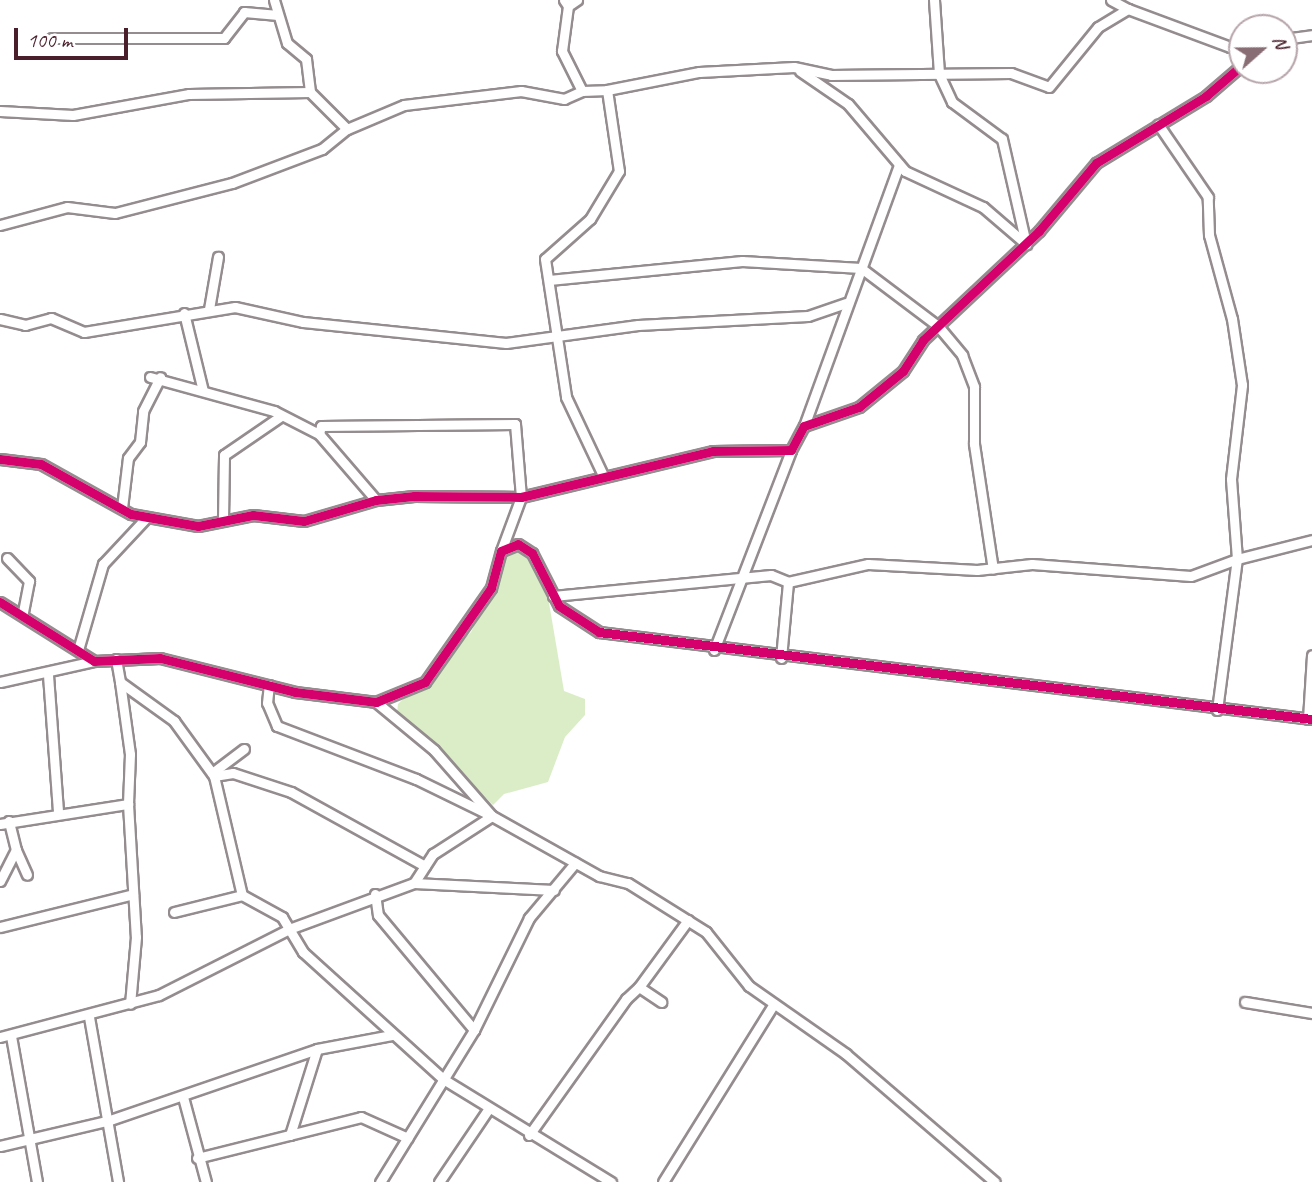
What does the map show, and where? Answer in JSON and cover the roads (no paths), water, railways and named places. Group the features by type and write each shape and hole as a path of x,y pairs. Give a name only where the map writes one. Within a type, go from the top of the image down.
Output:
{"street":[{"path":"274,0 287,43 306,59 310,92 347,129"},
{"path":"577,0 566,3 562,51 582,91"},
{"path":"934,0 939,74 952,102 1002,139 1026,244"},
{"path":"1111,0 1128,9 1228,46"},
{"path":"0,225 67,208 115,213 180,197 322,149 347,129 404,105 521,91 564,99 582,91 607,90 699,72 794,67 831,75 1011,73 1049,87 1098,27 1128,9"},
{"path":"52,38 224,38 244,12 278,15"},
{"path":"794,67 848,104 899,165 983,207 1026,244"},
{"path":"804,425 870,398 938,326 1026,244 1096,163 1228,75"},
{"path":"602,473 566,397 545,259 590,219 620,171 607,90"},
{"path":"0,111 72,115 188,94 310,92"},
{"path":"1158,124 1208,197 1209,235 1232,319 1242,385 1231,479 1237,559 1217,710"},
{"path":"714,650 790,450 804,425 846,303 899,165"},
{"path":"209,309 218,257"},
{"path":"550,280 741,261 861,268 938,326 961,355 974,387 974,444 993,569"},
{"path":"0,319 25,325 51,318 84,332 184,313 235,307 476,344 807,316 846,303"},
{"path":"184,313 203,391"},
{"path":"122,508 128,458 140,442 144,411 155,377 281,416 319,434 335,446 359,486 376,500"},
{"path":"223,520 224,455 281,416"},
{"path":"319,434 321,426 515,424 521,497 491,588 450,653 425,682 376,702"},
{"path":"0,459 41,464 146,518 198,526 275,514 304,521 376,500 521,497 602,473 713,451 790,450"},
{"path":"78,650 103,564 146,518"},
{"path":"553,596 771,575 789,582 868,564 993,569 1032,564 1191,576 1237,559 1312,540"},
{"path":"501,551 527,547 553,596 577,622 599,632 714,650 1310,719 1312,655"},
{"path":"7,558 29,582 23,613"},
{"path":"781,657 789,582"},
{"path":"0,601 23,613 94,661"},
{"path":"0,682 48,675 94,661 160,658 268,685 376,702 434,750 492,816"},
{"path":"116,659 130,754 128,804 133,894 130,1004"},
{"path":"48,675 58,811"},
{"path":"120,682 174,721 213,775 242,895"},
{"path":"268,685 267,703 277,726 416,779 492,816 575,863 628,883 688,920 774,1004 856,1062 995,1182"},
{"path":"213,775 244,749"},
{"path":"213,775 233,773 291,792 303,804 425,866"},
{"path":"27,875 5,822 58,811 128,804"},
{"path":"414,883 425,866 492,816"},
{"path":"0,881 16,850"},
{"path":"380,1182 474,1030 529,918 575,863"},
{"path":"0,1037 89,1017 130,1004 243,957 289,929 375,894 414,883 554,890"},
{"path":"0,927 133,894"},
{"path":"375,894 378,915 474,1030"},
{"path":"174,912 242,895 282,917 303,952 443,1079 487,1111 611,1182"},
{"path":"529,1135 688,920"},
{"path":"639,987 661,1002"},
{"path":"1245,1002 1312,1013"},
{"path":"663,1182 774,1004"},
{"path":"89,1017 110,1120 118,1182"},
{"path":"0,1146 110,1120 317,1049 392,1035"},
{"path":"11,1036 37,1182"},
{"path":"290,1135 317,1049"},
{"path":"183,1097 197,1158 206,1182"},
{"path":"439,1182 487,1111"},
{"path":"197,1158 361,1117 408,1138"}]}
